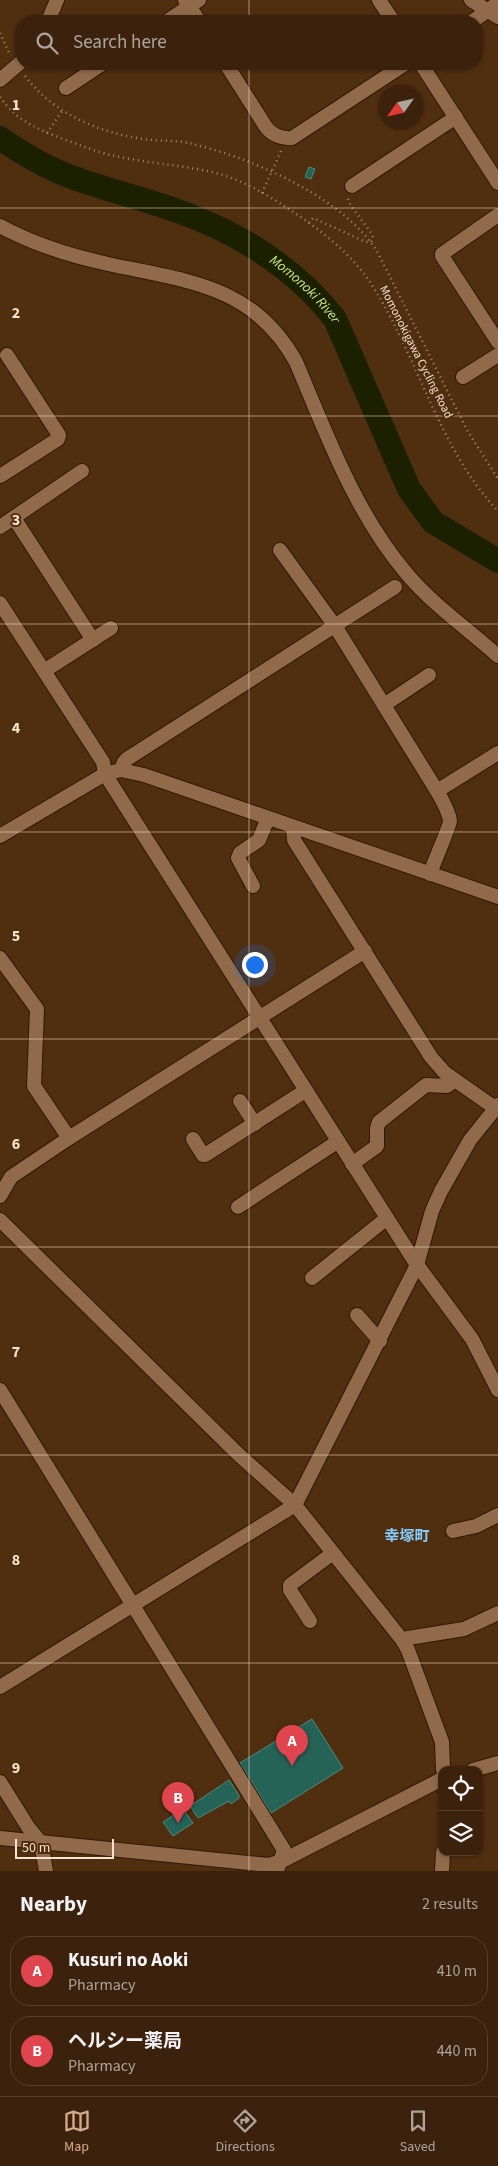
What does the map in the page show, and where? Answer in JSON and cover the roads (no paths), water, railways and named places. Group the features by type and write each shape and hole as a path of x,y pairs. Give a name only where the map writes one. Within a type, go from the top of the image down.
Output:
{"street":[{"path":"51,15 57,0"},
{"path":"380,0 389,15"},
{"path":"471,0 494,10"},
{"path":"175,15 191,2 196,15"},
{"path":"0,80 15,67"},
{"path":"66,88 93,70"},
{"path":"230,70 270,131 281,137 292,138 396,70"},
{"path":"425,70 498,183"},
{"path":"352,186 456,117"},
{"path":"498,215 442,254 442,256 498,342"},
{"path":"0,226 18,236 70,254 209,287 245,304 287,344 355,496 400,565 421,588 498,656"},
{"path":"0,476 58,439 59,435 7,354"},
{"path":"463,377 498,355"},
{"path":"0,527 82,471"},
{"path":"14,518 93,640"},
{"path":"280,550 335,626 437,791 448,813 450,825 430,874"},
{"path":"121,770 127,759 395,587"},
{"path":"0,603 103,762 105,774 337,1142 418,1266 472,1339 498,1390"},
{"path":"44,671 111,628"},
{"path":"384,705 429,675"},
{"path":"437,791 498,753"},
{"path":"0,836 105,774 121,770 144,776 498,897"},
{"path":"253,886 238,858 240,853 259,840 268,818"},
{"path":"0,1687 294,1506 418,1266 432,1211 441,1191 470,1140 497,1108 454,1080 431,1057 294,840 293,827"},
{"path":"0,1196 11,1177 69,1138 259,1020 365,951"},
{"path":"0,958 37,1009 34,1086 69,1138"},
{"path":"352,1164 377,1146 377,1128 384,1117 426,1085 447,1086 454,1080"},
{"path":"192,1139 202,1155 205,1155 305,1091"},
{"path":"240,1101 255,1124"},
{"path":"238,1206 337,1142"},
{"path":"312,1278 387,1218"},
{"path":"0,1220 153,1371 294,1506 333,1553 403,1641 442,1742 443,1766"},
{"path":"357,1315 380,1341"},
{"path":"1,1392 284,1850 279,1866"},
{"path":"453,1531 476,1526 498,1515"},
{"path":"310,1621 290,1590 290,1586 333,1553"},
{"path":"403,1641 408,1638 464,1629 498,1613"},
{"path":"483,1767 498,1763"},
{"path":"0,1838 279,1866 438,1781"},
{"path":"0,1782 28,1827 41,1843 46,1871"},
{"path":"442,1856 442,1871"}],"waterway":[{"name":"Momonoki River","path":"0,138 57,171 166,207 216,227 254,247 289,272 321,302 335,319 409,489 433,522 498,561"}],"place":[{"name":"Kusuri no Aoki","path":"292,1766"},
{"name":"ヘルシー薬局","path":"178,1823"}],"district":[{"name":"幸塚町","path":"407,1536"}]}
